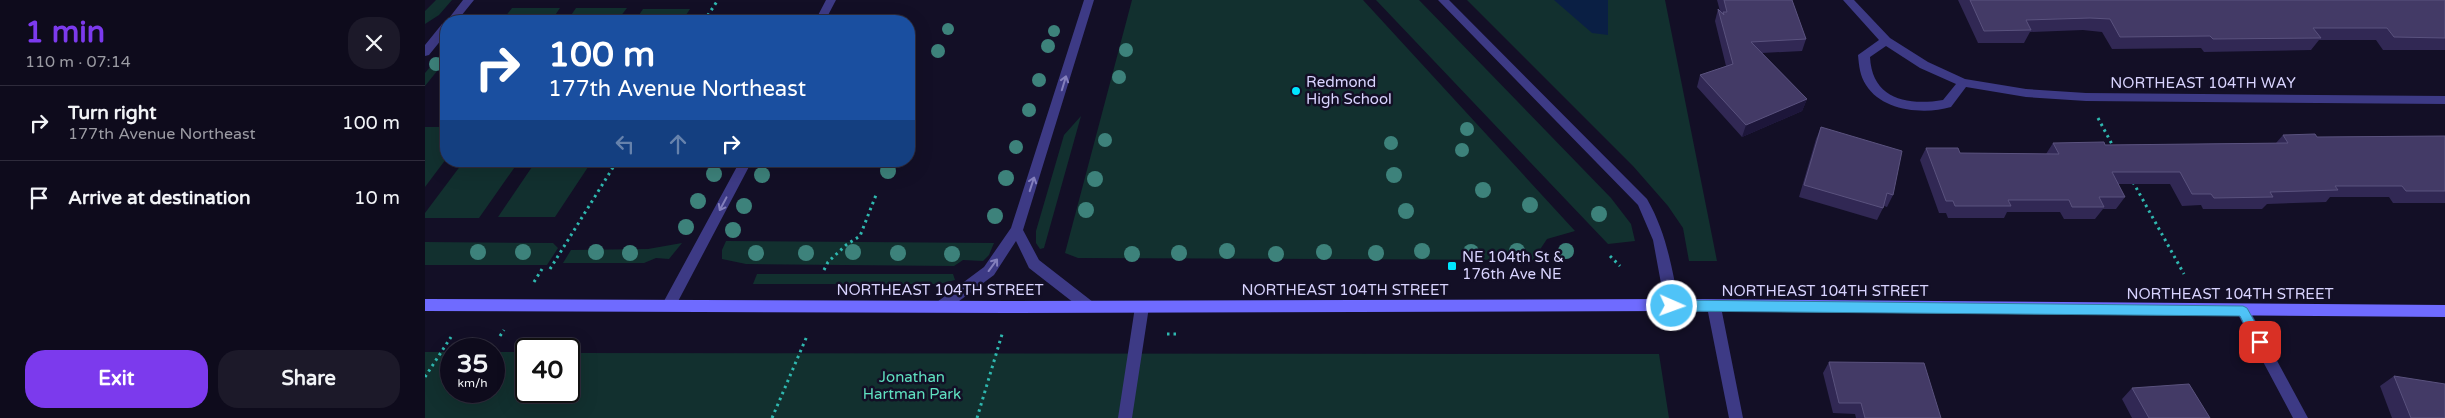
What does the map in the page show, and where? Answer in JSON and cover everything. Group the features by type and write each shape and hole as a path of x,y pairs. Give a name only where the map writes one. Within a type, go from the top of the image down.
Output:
{"street":[{"path":"456,15 469,0"},
{"path":"823,15 831,0"},
{"path":"942,306 989,271 1017,230 1089,0"},
{"path":"1443,0 1643,202 1659,236 1672,306"},
{"name":"NORTHEAST 104TH WAY","path":"1848,0 1887,40 1924,66 1963,83 2026,93 2086,97 2445,100"},
{"path":"425,52 440,34"},
{"path":"1887,40 1864,55 1863,67 1867,81 1883,97 1906,105 1929,108 1947,104 1963,83"},
{"path":"669,306 743,167"},
{"path":"1017,230 1034,264 1047,276 1089,306"},
{"name":"NORTHEAST 104TH STREET","path":"425,305 1672,306 2445,311"},
{"path":"1125,418 1142,307"},
{"path":"1714,307 1736,418"},
{"path":"2243,311 2301,418"}],"path":[{"path":"708,15 717,0"},
{"path":"2098,118 2117,153"},
{"path":"550,269 613,167"},
{"path":"2131,178 2184,274"},
{"path":"825,270 828,262 859,236 877,195"},
{"path":"1610,256 1619,266"},
{"path":"533,284 542,269"},
{"path":"499,336 504,329"},
{"path":"1167,334 1180,334"},
{"path":"772,418 807,336"},
{"path":"977,418 1001,336"},
{"path":"425,377 451,337"}],"green space":[{"path":"436,0 452,0 439,15 425,24 425,11"},
{"path":"1132,0 1363,0 1575,231 1547,239 1533,260 1078,258 1065,253"},
{"path":"1376,0 1419,0 1611,198 1631,224 1635,241 1608,244"},
{"path":"1467,0 1665,0 1717,261 1689,261 1683,228 1668,206 1633,166"},
{"path":"512,8 560,8 555,15 507,15"},
{"path":"576,8 627,8 622,15 571,15"},
{"path":"643,9 690,9 686,15 639,15"},
{"path":"440,55 440,67 425,86 425,73"},
{"path":"1081,116 1044,248 1040,249 1036,243 1036,231 1064,135"},
{"path":"425,127 440,127 440,167 425,187"},
{"path":"460,167 515,167 479,218 425,218 425,213"},
{"path":"532,167 588,167 555,217 498,217"},
{"path":"726,241 994,243 989,255 983,261 963,260 954,266 746,264 722,259 722,250"},
{"path":"425,242 553,243 558,248 547,265 425,265"},
{"path":"682,243 669,259 656,258 644,263 563,263 571,250 648,249"},
{"path":"757,274 953,274 955,280 939,284 753,284"},
{"name":"Jonathan Hartman Park","path":"425,352 440,352 440,403 505,403 505,352 515,352 515,403 580,403 580,353 1659,354 1669,418 425,418"}],"water":[{"path":"1554,0 1608,0 1608,35 1592,33"}],"building":[{"path":"1724,0 1792,0 1806,39 1751,42 1807,99 1746,125 1700,75 1733,64 1718,9 1724,15 1723,12 1727,12"},
{"path":"1970,0 2445,0 2445,38 2394,37 2387,28 2313,28 2321,38 2213,39 2210,36 2120,37 2110,19 2090,18 2026,20 2031,30 1984,31"},
{"path":"1821,127 1902,151 1893,195 1887,193 1883,208 1804,185"},
{"path":"2315,134 2317,137 2445,136 2445,191 2406,191 2402,186 2335,186 2338,190 2270,192 2273,197 2214,198 2211,194 2192,194 2180,172 2112,172 2125,197 2099,197 2104,207 2072,207 2069,200 2008,200 2011,206 1955,206 1953,201 1946,201 1926,148 1958,148 1960,153 2059,154 2053,143 2104,142 2105,145 2288,143 2283,135"},
{"path":"1829,362 1924,363 1941,418 1865,418 1861,403 1839,403"},
{"path":"2394,376 2445,384 2445,418 2411,418"},
{"path":"2189,384 2210,418 2149,418 2132,388"}],"place":[{"name":"Redmond High School","path":"1296,91"},
{"name":"NE 104th St & 176th Ave NE","path":"1452,266"}],"route":[{"path":"1672,306 2243,311 2260,342"}]}
